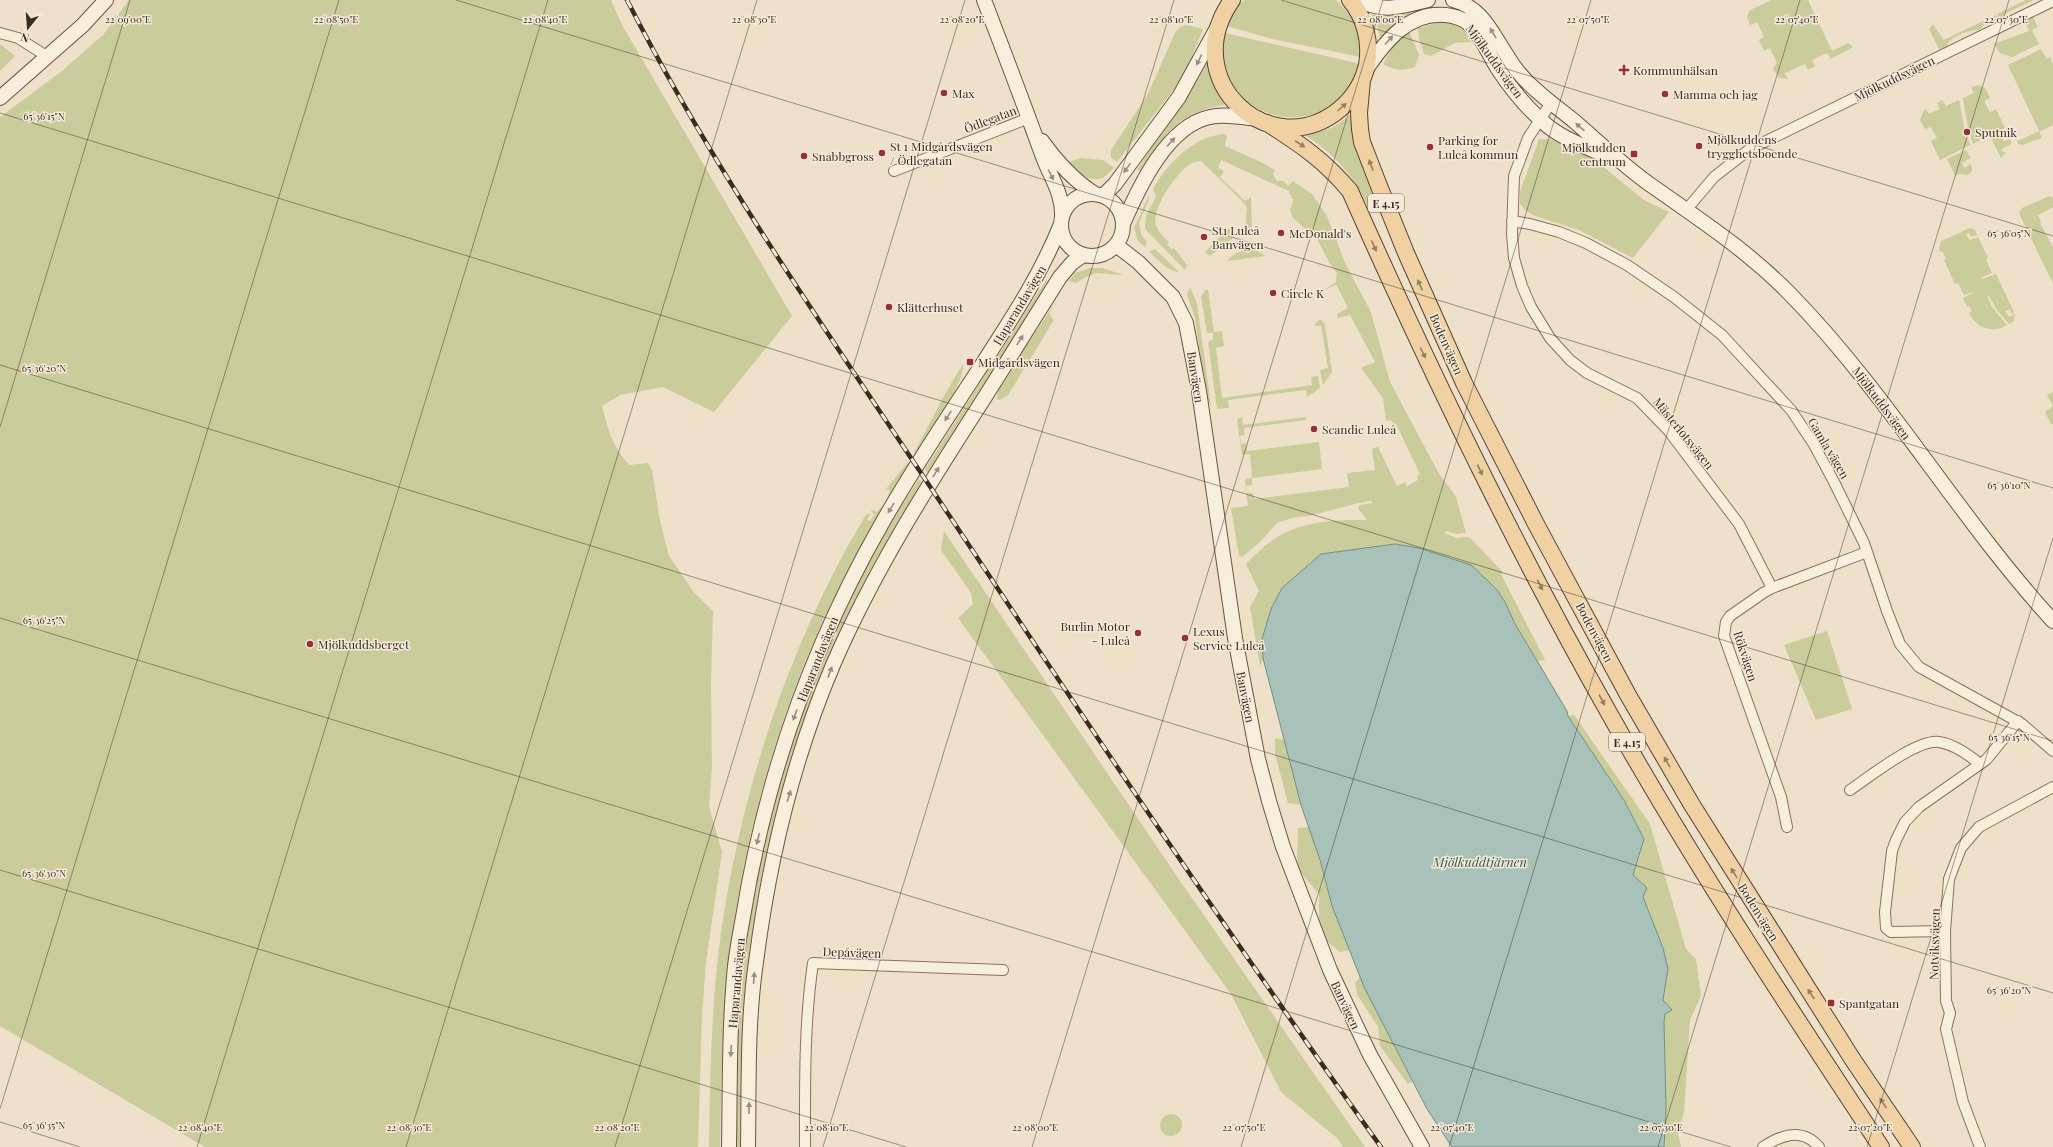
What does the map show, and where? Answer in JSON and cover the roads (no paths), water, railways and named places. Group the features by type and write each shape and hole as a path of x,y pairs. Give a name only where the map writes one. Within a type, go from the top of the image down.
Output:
{"main road":[{"name":"Bodenvägen","path":"1350,0 1361,18 1366,32 1368,50 1359,113 1362,142 1406,253 1464,383 1537,526 1628,695 1692,805 1845,1046 1912,1147"},
{"name":"Bodenvägen","path":"1225,10 1214,52 1219,77 1234,101 1247,113 1263,121 1312,152 1335,173 1350,191 1417,340 1482,474 1610,714 1763,968 1881,1147"},
{"path":"1263,121 1289,126 1304,126 1319,121 1332,115 1345,105 1364,76"}],"street":[{"path":"0,98 83,26 106,0"},
{"path":"984,0 1045,163 1060,194 1063,204 1062,234 1074,251 1083,255 1094,256 1104,254 1116,245 1122,235 1123,224 1159,156 1172,141 1188,127 1197,122 1218,116 1263,121"},
{"path":"1357,0 1368,5 1390,9 1422,1"},
{"path":"1390,0 1422,1"},
{"path":"1447,15 1449,0"},
{"name":"Mjölkuddsvägen","path":"1453,0 1466,5 1481,15 1516,69 1533,88 1620,162 1687,209 1747,255 1788,292 1826,332 1855,366 1982,537 2053,621"},
{"name":"Mjölkuddsvägen","path":"1687,209 1714,177 1750,149 2053,1"},
{"path":"1062,220 1072,201 1083,196 1099,195 1115,184 1180,97 1225,10"},
{"name":"Mjölkuddsvägen","path":"1364,76 1388,41 1403,27 1420,19 1439,15 1447,15 1462,19 1473,28 1498,69 1540,120 1565,137 1620,162"},
{"path":"0,33 18,38 48,57"},
{"name":"Mästerlotsvägen","path":"1552,103 1528,138 1514,176 1512,221 1514,258 1522,286 1531,307 1547,333 1563,353 1581,369 1637,398 1668,430 1739,524 1772,588"},
{"path":"1030,122 1060,164 1076,181 1117,207 1123,224"},
{"name":"Ödlegatan","path":"894,171 1030,122"},
{"name":"Haparandavägen","path":"729,1147 735,966 751,869 767,801 787,736 814,663 840,603 880,526 1032,286 1050,252 1062,220"},
{"name":"Gamla vägen","path":"1512,221 1559,232 1586,243 1627,265 1674,297 1722,334 1791,410 1813,443 1834,482 1867,552 1900,644 1919,667 2018,722 2053,751"},
{"name":"Banvägen","path":"1116,245 1143,267 1173,297 1186,323 1199,391 1235,638 1258,759 1269,801 1283,847 1330,970 1370,1055 1422,1147"},
{"name":"Haparandavägen","path":"748,1147 749,1062 755,964 771,871 787,803 806,740 833,665 874,579 923,493 1060,277 1072,263 1083,255"},
{"name":"Rökvägen","path":"1786,827 1781,797 1724,631 1730,616 1772,588 1867,552"},
{"path":"1945,931 1897,933 1888,931 1885,925 1892,852 1902,828 1919,808 1980,764 2018,722"},
{"path":"1850,790 1884,766 1916,748 1934,742 1955,748 1980,764"},
{"name":"Notviksvägen","path":"1980,1147 1963,1102 1946,1032 1950,1013 1946,1002 1945,931 1949,879 1961,848 1979,827 2053,787"},
{"name":"Depåvägen","path":"805,1147 805,1077 809,985 813,963 1003,970"},
{"path":"1763,1147 1777,1138 1795,1135 1808,1138 1819,1147"}],"water":[{"name":"Mjölkuddtjärnen","path":"1395,544 1419,548 1471,565 1497,590 1505,602 1515,624 1567,711 1568,716 1624,800 1644,839 1633,875 1647,888 1643,897 1663,948 1668,969 1663,1000 1672,1010 1665,1014 1664,1022 1666,1107 1664,1147 1452,1147 1427,1109 1364,987 1332,906 1320,860 1301,805 1263,658 1262,639 1271,609 1282,588 1321,554"}],"railway":[{"path":"627,0 661,65 698,129 775,253 815,314 1156,824 1267,986 1381,1147"}],"place":[{"name":"Kommunhälsan","path":"1624,70"},
{"name":"Max","path":"944,93"},
{"name":"Mamma och jag","path":"1665,94"},
{"name":"Sputnik","path":"1967,132"},
{"name":"Mjölkuddens trygghetsboende","path":"1699,146"},
{"name":"Parking for Luleå kommun","path":"1430,147"},
{"name":"St 1 Midgårdsvägen / Ödlegatan","path":"882,153"},
{"name":"Mjölkudden centrum","path":"1634,154"},
{"name":"Snabbgross","path":"804,156"},
{"name":"McDonald's","path":"1281,233"},
{"name":"St1 Luleå Banvägen","path":"1204,237"},
{"name":"Circle K","path":"1273,293"},
{"name":"Klätterhuset","path":"889,307"},
{"name":"Midgårdsvägen","path":"970,362"},
{"name":"Scandic Luleå","path":"1314,429"},
{"name":"Burlin Motor - Luleå","path":"1138,633"},
{"name":"Lexus Service Luleå","path":"1185,638"},
{"name":"Mjölkuddsberget","path":"310,644"},
{"name":"Spantgatan","path":"1831,1003"}]}
